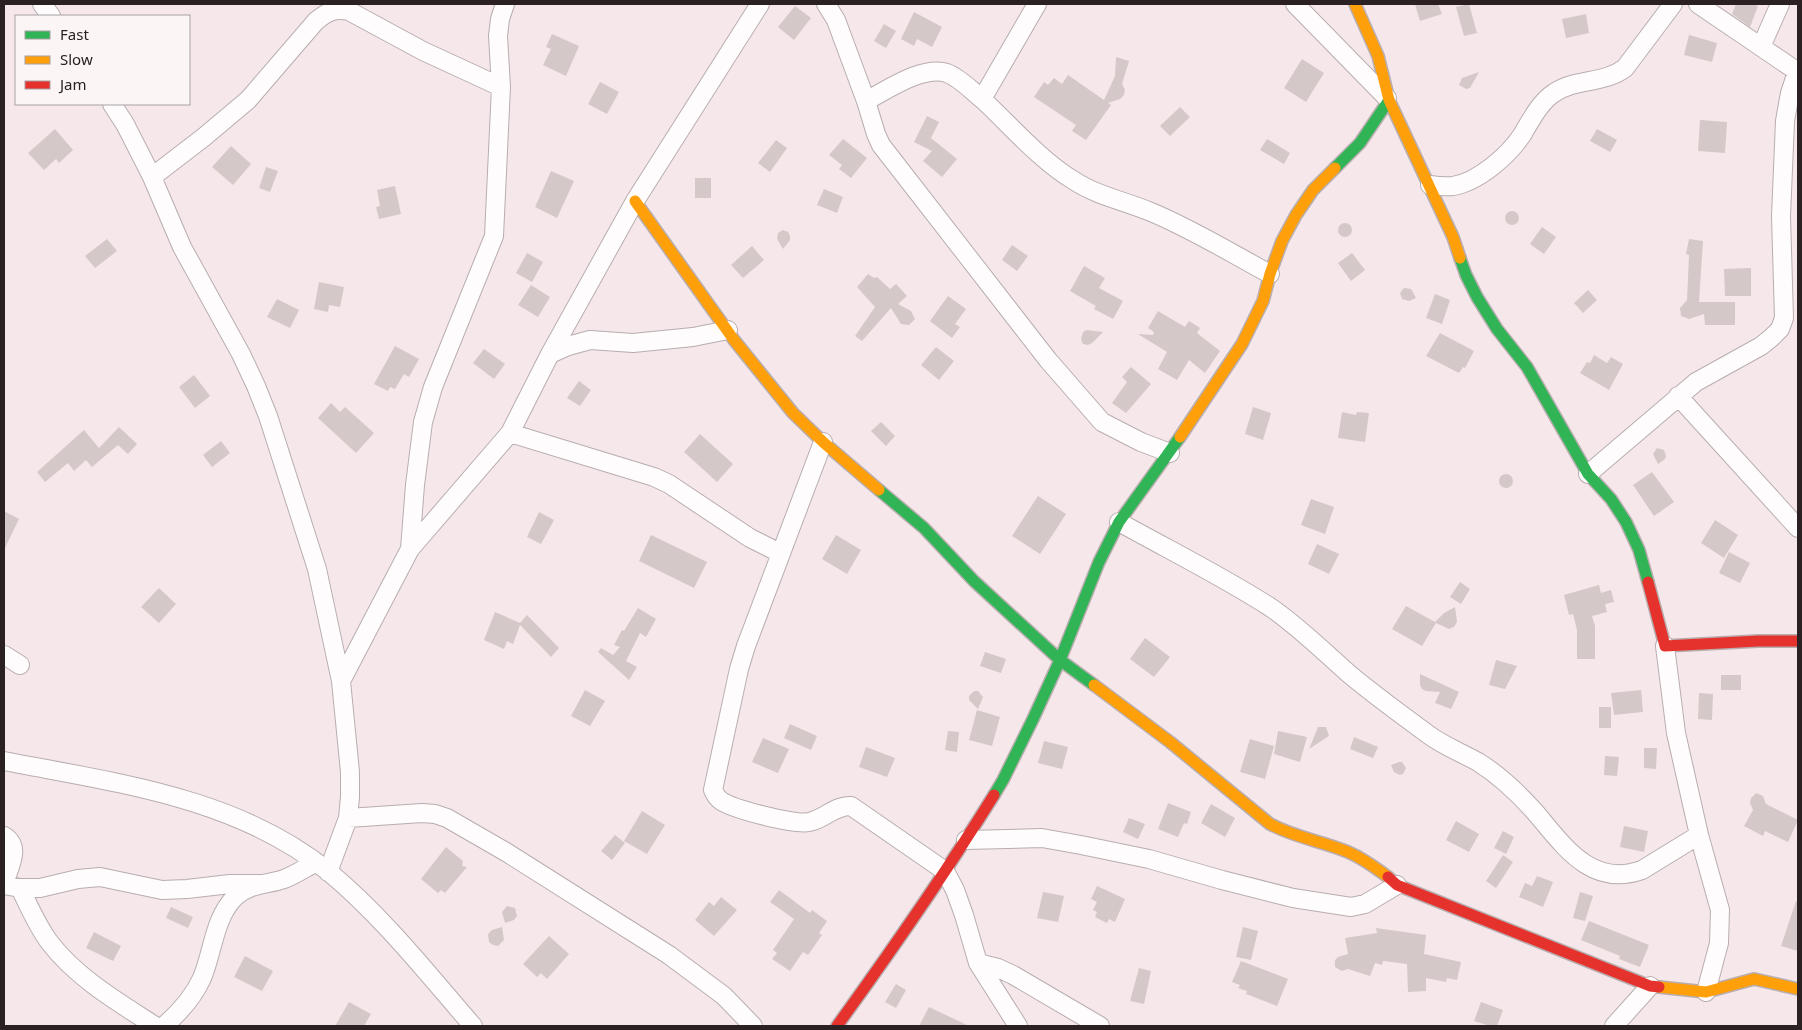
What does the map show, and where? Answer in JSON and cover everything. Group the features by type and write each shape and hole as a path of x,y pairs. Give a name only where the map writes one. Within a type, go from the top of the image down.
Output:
{"street":[{"path":"42,4 50,15"},
{"path":"410,549 415,485 423,422 433,387 494,236 501,87 498,36 500,19 505,4"},
{"path":"341,682 410,549 510,433 550,354 635,201 760,4"},
{"path":"826,4 836,20 882,145 1048,360 1102,422 1140,442 1170,452"},
{"path":"982,99 1037,4"},
{"path":"1295,4 1389,100"},
{"path":"1355,4 1378,56 1389,100 1454,236 1466,275 1477,298 1497,328 1528,367 1588,474 1611,500 1626,522 1639,550 1665,646 1676,733 1699,835 1720,910 1719,943 1706,992"},
{"path":"1430,185 1454,186 1472,179 1495,164 1509,150 1541,106 1553,93 1570,85 1611,77 1625,68 1673,4"},
{"path":"1588,474 1696,382 1761,346 1780,329 1784,318 1781,262 1784,121 1790,93 1798,72 1698,4"},
{"path":"1761,47 1780,4"},
{"path":"152,177 248,100 316,21 329,11 338,9 349,11 424,51 501,87"},
{"path":"866,101 921,74 934,71 946,73 982,99 1045,158 1074,181 1090,190 1150,211 1188,229 1270,274"},
{"path":"837,1026 945,872 1003,780 1060,660 1099,562 1119,522 1170,452 1242,344 1263,301 1282,241 1296,215 1313,190 1360,143 1389,100"},
{"path":"9,886 40,888 78,879 100,878 174,891 230,884 258,884 284,879 322,867 348,818 350,772 341,682 318,569 268,416 241,354 182,247 152,177 125,124 113,105"},
{"path":"635,201 728,330 793,413 823,442 924,528 974,582 1060,660 1170,742 1270,824 1287,833 1348,852 1376,868 1397,884 1650,986 1706,992 1754,979 1798,989"},
{"path":"550,354 568,346 590,340 642,342 693,337 728,330"},
{"path":"1678,396 1798,528"},
{"path":"510,433 654,477 669,484 750,538 780,553"},
{"path":"823,442 780,553 739,670 713,790 715,795 724,803 793,822 806,823 821,819 838,808 851,806 945,872 955,890 978,963 1018,1026"},
{"path":"1119,522 1272,608 1350,675 1431,737 1479,763 1510,787 1562,843 1589,867 1612,874 1632,873 1642,870 1699,835"},
{"path":"1665,646 1758,641 1798,641"},
{"path":"4,655 20,665"},
{"path":"4,761 184,798 223,811 260,828 322,867 397,938 473,1026"},
{"path":"348,818 422,813 447,818 514,857 669,954 724,996 753,1026"},
{"path":"4,836 11,840 14,848 9,886 48,941 59,954 100,989 155,1026"},
{"path":"966,840 1042,838 1149,859 1293,898 1351,907 1365,904 1397,884"},
{"path":"164,1026 188,1003 195,992 202,977 217,930 230,903 243,891 258,884"},
{"path":"978,963 998,968 1013,975 1100,1026"},
{"path":"1614,1026 1650,986"}],"building":[{"path":"1415,4 1438,4 1442,14 1420,21"},
{"path":"1469,4 1477,33 1464,36 1456,7"},
{"path":"1736,4 1758,6 1750,27 1732,14"},
{"path":"795,6 811,18 794,40 778,27"},
{"path":"914,12 942,27 932,47 917,39 914,46 901,39"},
{"path":"1586,14 1589,33 1566,38 1562,19"},
{"path":"884,24 896,31 886,48 874,41"},
{"path":"552,34 579,46 566,76 543,65 551,49 546,47"},
{"path":"1689,35 1717,43 1712,62 1684,55"},
{"path":"1116,57 1129,61 1122,84 1125,90 1124,95 1120,99 1108,103 1111,105 1086,140 1072,131 1076,125 1034,97 1044,82 1048,85 1054,78 1062,84 1068,75 1104,100 1115,76"},
{"path":"1302,59 1324,73 1306,102 1284,88"},
{"path":"1479,72 1470,88 1466,89 1459,85 1462,78"},
{"path":"600,82 619,92 607,114 588,104"},
{"path":"1180,107 1190,117 1170,136 1160,126"},
{"path":"927,116 939,122 931,138 957,159 942,177 923,161 932,151 914,142"},
{"path":"1700,120 1727,122 1725,153 1698,151"},
{"path":"55,129 73,150 59,163 56,159 44,170 28,153"},
{"path":"1597,129 1617,140 1610,152 1590,141"},
{"path":"843,139 867,158 851,178 839,169 842,165 829,155"},
{"path":"1267,139 1290,153 1284,164 1260,150"},
{"path":"776,140 787,148 770,172 758,163"},
{"path":"231,146 251,164 233,185 212,167"},
{"path":"266,167 278,171 270,192 259,188"},
{"path":"551,171 574,181 557,218 535,207"},
{"path":"695,178 711,178 711,198 695,198"},
{"path":"395,186 401,214 379,219 376,207 380,206 377,190"},
{"path":"824,189 843,197 837,213 817,205"},
{"path":"1512,211 1517,213 1519,218 1517,223 1512,225 1507,223 1505,218 1507,213"},
{"path":"1345,223 1350,225 1352,230 1350,235 1345,237 1340,235 1338,230 1340,225"},
{"path":"1542,227 1556,237 1544,254 1530,244"},
{"path":"783,230 788,232 790,240 783,249 777,239 778,233"},
{"path":"107,239 117,251 95,268 85,256"},
{"path":"1689,239 1703,241 1699,302 1735,302 1735,325 1705,325 1704,314 1689,319 1681,316 1680,308 1687,300 1689,255 1686,254"},
{"path":"1012,245 1028,256 1017,271 1002,260"},
{"path":"752,246 764,260 743,278 731,265"},
{"path":"527,253 543,262 532,282 516,273"},
{"path":"1352,253 1365,270 1351,281 1338,263"},
{"path":"1084,266 1105,278 1099,288 1123,301 1113,319 1094,309 1096,306 1070,291"},
{"path":"1751,268 1751,296 1725,296 1724,269"},
{"path":"868,274 874,278 877,277 890,289 896,284 907,296 898,304 911,311 915,319 909,325 901,324 891,308 862,341 855,336 875,307 857,287"},
{"path":"319,282 344,287 340,307 329,305 328,312 314,309"},
{"path":"531,285 550,297 538,317 518,305"},
{"path":"1404,288 1411,289 1416,298 1409,301 1402,299 1400,293"},
{"path":"1588,290 1597,300 1583,313 1574,303"},
{"path":"1435,294 1450,300 1442,324 1426,318"},
{"path":"948,296 966,309 955,324 960,327 952,338 930,321"},
{"path":"277,299 299,310 290,328 267,317"},
{"path":"1158,311 1185,327 1189,321 1200,328 1197,333 1220,351 1205,373 1189,360 1177,380 1158,369 1167,352 1138,334 1153,335 1154,332 1148,328"},
{"path":"1087,330 1103,332 1088,345 1083,344 1081,339 1083,332"},
{"path":"1440,333 1474,351 1465,368 1463,367 1459,373 1426,356"},
{"path":"395,346 419,359 409,377 404,374 395,389 390,387 388,391 374,384"},
{"path":"936,347 954,361 939,380 921,365"},
{"path":"484,349 505,364 494,379 473,363"},
{"path":"1594,355 1607,363 1611,357 1623,364 1609,390 1580,373 1587,362 1590,363"},
{"path":"1131,367 1151,384 1126,413 1112,403 1127,382 1122,377"},
{"path":"194,375 210,396 195,408 179,387"},
{"path":"579,381 591,390 580,406 567,398"},
{"path":"331,403 340,412 345,407 374,433 356,453 318,418"},
{"path":"1253,407 1271,413 1263,440 1245,434"},
{"path":"1342,412 1356,415 1357,412 1369,413 1365,442 1338,438"},
{"path":"881,422 895,436 886,446 871,431"},
{"path":"119,427 137,444 128,454 118,445 92,467 86,460 74,471 68,463 45,482 37,472 84,430 99,448"},
{"path":"700,434 733,464 717,482 684,452"},
{"path":"221,441 230,453 212,467 203,455"},
{"path":"1657,448 1664,450 1666,456 1658,464 1653,454"},
{"path":"1652,472 1674,502 1654,516 1633,485"},
{"path":"1506,474 1511,476 1513,481 1511,486 1506,488 1501,486 1499,481 1501,476"},
{"path":"1038,496 1066,514 1040,554 1012,536"},
{"path":"1311,499 1334,507 1325,534 1301,525"},
{"path":"4,511 19,519 4,550"},
{"path":"539,512 554,520 541,544 527,537"},
{"path":"1715,520 1738,535 1724,558 1701,543"},
{"path":"651,535 707,562 694,588 639,561"},
{"path":"836,535 861,550 847,574 822,559"},
{"path":"1317,544 1339,554 1329,574 1308,564"},
{"path":"1729,552 1750,563 1740,583 1719,573"},
{"path":"1460,582 1470,589 1461,604 1450,597"},
{"path":"1599,585 1601,593 1611,590 1614,602 1605,604 1607,612 1592,616 1595,626 1595,659 1577,659 1577,630 1573,614 1569,615 1564,595"},
{"path":"159,588 176,604 159,623 141,607"},
{"path":"1406,606 1435,622 1444,613 1455,607 1457,622 1454,627 1449,629 1436,623 1422,646 1392,629"},
{"path":"638,608 656,619 646,637 640,633 626,661 637,667 629,680 598,652 601,648 613,655 620,647 614,645"},
{"path":"495,612 520,623 527,615 559,648 551,657 520,625 513,644 507,641 504,649 484,640"},
{"path":"1145,638 1170,657 1154,677 1130,659"},
{"path":"985,652 1006,659 1001,673 980,666"},
{"path":"1496,660 1517,666 1505,689 1489,685"},
{"path":"1420,674 1459,692 1451,709 1435,703 1440,692 1422,689"},
{"path":"1721,675 1741,675 1741,690 1721,690"},
{"path":"585,690 605,701 590,726 571,716"},
{"path":"1641,690 1643,712 1614,715 1611,693"},
{"path":"974,691 978,691 983,697 978,709 969,700 969,696"},
{"path":"1699,693 1713,694 1712,720 1698,719"},
{"path":"1599,707 1611,707 1611,728 1599,728"},
{"path":"977,710 1000,717 992,746 969,740"},
{"path":"790,724 817,736 811,750 784,738"},
{"path":"1318,727 1326,727 1329,736 1309,749"},
{"path":"948,731 959,732 957,752 945,750"},
{"path":"1278,731 1307,737 1300,762 1274,754"},
{"path":"1354,737 1378,747 1373,758 1350,749"},
{"path":"763,738 789,749 778,773 752,762"},
{"path":"1250,739 1274,746 1265,779 1240,772"},
{"path":"1044,741 1068,747 1062,769 1038,763"},
{"path":"866,747 895,758 887,777 859,767"},
{"path":"1644,748 1657,748 1656,769 1644,768"},
{"path":"1605,756 1619,757 1617,776 1604,775"},
{"path":"1402,762 1406,768 1403,774 1400,775 1394,772 1391,765"},
{"path":"1756,793 1763,796 1766,804 1798,820 1788,842 1765,831 1763,836 1744,826 1753,810 1750,803 1751,798"},
{"path":"1168,803 1191,812 1187,824 1184,823 1178,837 1158,829"},
{"path":"1211,804 1235,818 1225,837 1201,823"},
{"path":"642,811 665,825 647,854 624,841"},
{"path":"1129,818 1145,824 1138,839 1123,832"},
{"path":"1456,821 1479,834 1469,852 1446,840"},
{"path":"1624,826 1648,831 1644,852 1620,847"},
{"path":"1503,831 1514,837 1506,854 1494,848"},
{"path":"615,835 625,843 612,860 601,851"},
{"path":"446,847 463,861 462,866 467,867 445,893 441,890 438,893 421,879"},
{"path":"1503,855 1513,862 1496,888 1486,881"},
{"path":"1537,876 1553,882 1543,907 1519,897 1525,883 1532,886"},
{"path":"1097,886 1125,899 1115,922 1109,919 1107,923 1095,917 1097,912 1093,910 1097,902 1091,899"},
{"path":"779,890 810,913 812,910 827,921 819,933 822,935 808,955 803,952 790,971 772,959 777,953 773,950 794,919 770,902"},
{"path":"1043,892 1064,896 1058,922 1037,918"},
{"path":"1580,892 1593,896 1585,921 1573,918"},
{"path":"721,897 737,910 714,936 695,920 709,902 714,906"},
{"path":"1796,901 1798,902 1798,951 1781,946"},
{"path":"507,906 515,908 517,916 514,920 505,923 502,912"},
{"path":"171,907 193,917 188,928 166,918"},
{"path":"1589,921 1649,945 1640,967 1619,959 1620,956 1581,940"},
{"path":"502,927 504,940 498,946 493,945 489,942 488,934 492,930"},
{"path":"1243,927 1258,931 1251,960 1236,957"},
{"path":"1376,928 1426,935 1424,954 1461,962 1457,980 1447,978 1446,982 1426,978 1426,991 1408,992 1407,964 1383,961 1382,965 1375,963 1370,976 1348,969 1342,971 1335,967 1335,960 1338,957 1348,954 1345,938 1377,933"},
{"path":"94,932 121,946 113,961 86,948"},
{"path":"549,936 569,954 547,979 541,973 537,977 523,964"},
{"path":"245,956 273,971 262,991 234,977"},
{"path":"1241,961 1288,979 1277,1006 1246,994 1247,991 1238,988 1240,985 1232,982"},
{"path":"1139,968 1151,971 1144,1004 1130,1001"},
{"path":"896,984 906,990 896,1008 885,1002"},
{"path":"349,1002 371,1014 364,1026 335,1026"},
{"path":"1481,1002 1503,1010 1497,1026 1474,1021"},
{"path":"929,1007 969,1026 919,1026"}],"traffic: fast":[{"path":"1335,168 1360,143 1389,100"},
{"path":"1460,258 1477,297 1497,329 1527,367 1588,474 1611,499 1626,522 1639,550 1648,582"},
{"path":"994,795 1033,719 1060,660 1099,562 1119,522 1180,437"},
{"path":"879,490 924,528 974,581 1060,660 1094,685"}],"traffic: slow":[{"path":"1355,4 1378,56 1389,100 1453,237 1460,258"},
{"path":"1180,437 1242,344 1263,301 1282,241 1296,215 1313,190 1335,168"},
{"path":"635,201 734,340 793,413 823,442 879,490"},
{"path":"1094,685 1170,742 1270,824 1290,833 1348,852 1364,860 1388,877"},
{"path":"1659,987 1706,992 1754,979 1798,989"}],"traffic: jam":[{"path":"1648,582 1665,646 1758,641 1798,641"},
{"path":"837,1026 918,912 994,795"},
{"path":"1388,877 1397,885 1650,986 1659,987"}]}
